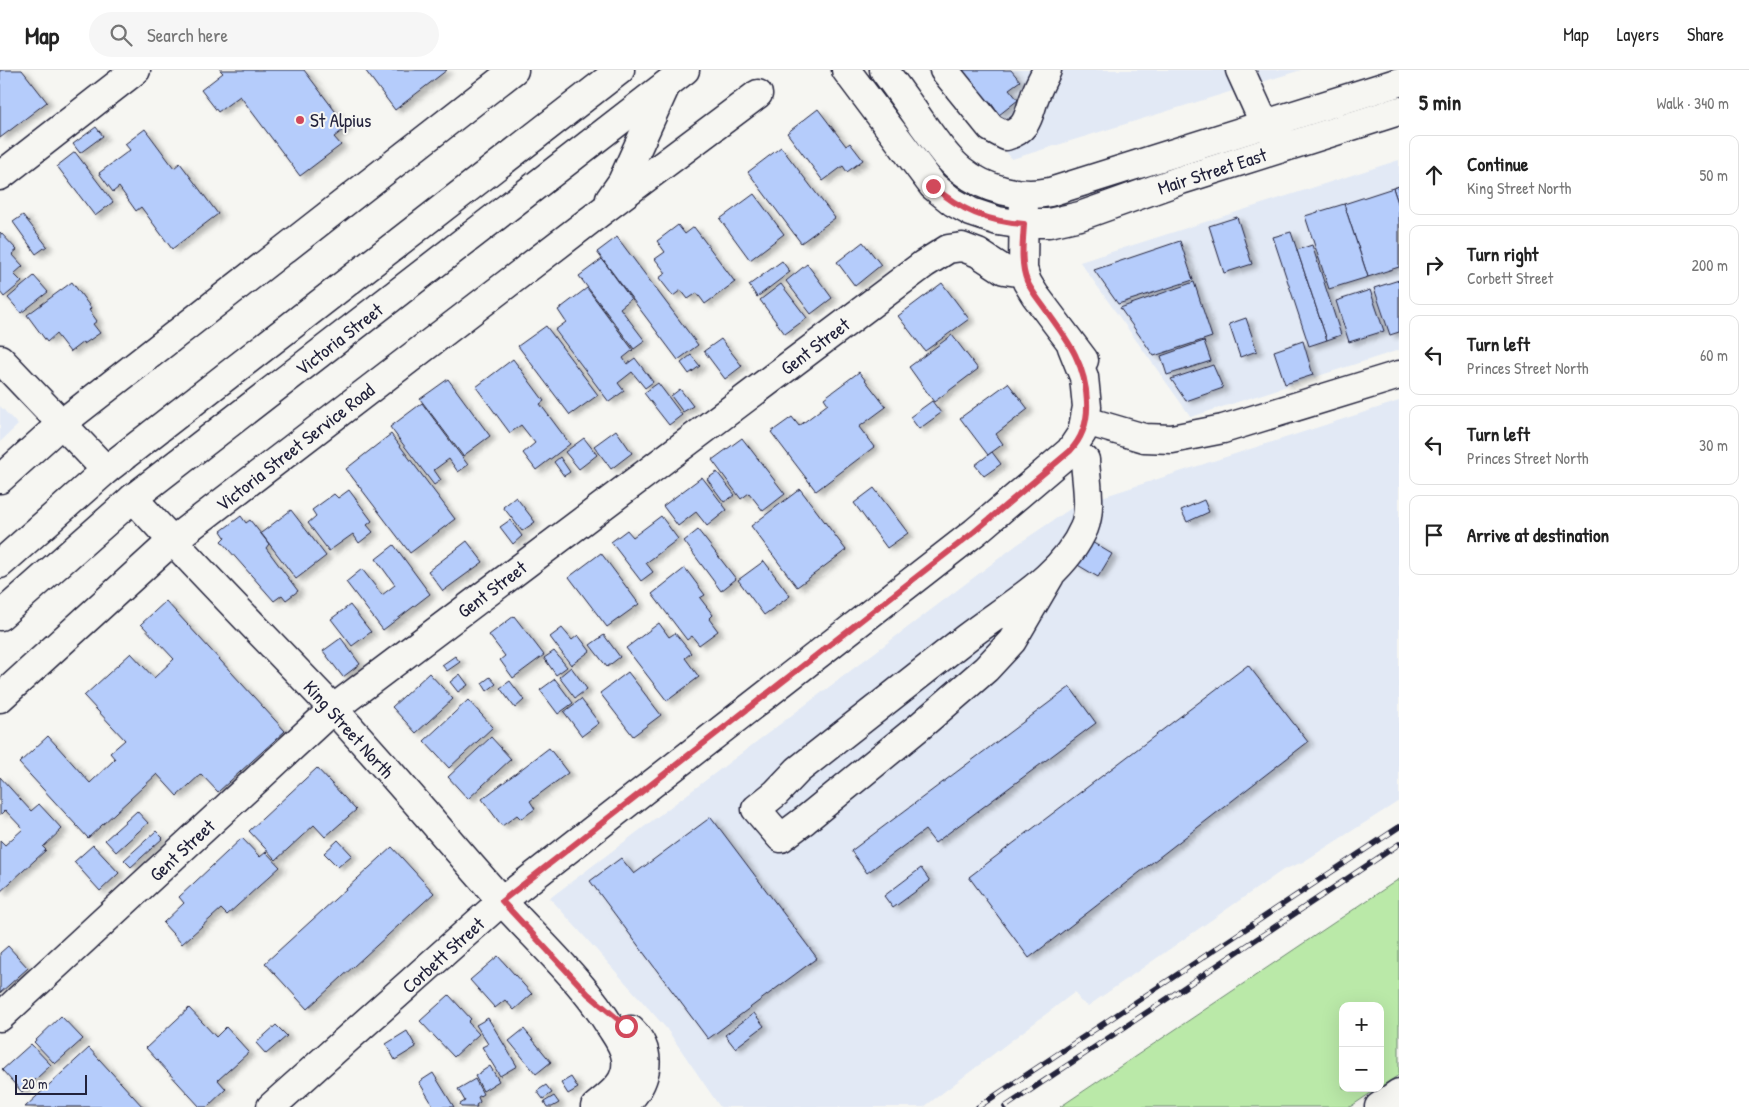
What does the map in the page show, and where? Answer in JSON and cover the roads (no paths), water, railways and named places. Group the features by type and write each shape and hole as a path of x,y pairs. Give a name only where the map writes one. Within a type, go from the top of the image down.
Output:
{"street":[{"path":"0,176 136,70"},
{"path":"0,479 61,424 514,70"},
{"path":"0,564 106,470 620,70"},
{"name":"Mair Street East","path":"846,70 924,175 942,194 962,208 982,217 998,222 1024,224 1049,223 1080,216 1181,180 1399,110"},
{"path":"884,70 938,144 962,170 991,186 1024,195 1024,273 1027,282 1072,346 1090,368 1099,384 1103,408 1090,438 1086,521 1073,547 1050,576 1015,636 986,669 919,727 805,820 780,838 756,809 776,793 805,764 973,633 1050,576"},
{"path":"944,70 990,128 1006,136 1022,128 1027,121 1047,70"},
{"path":"1240,70 1265,125 1288,146"},
{"name":"Victoria Street Service Road","path":"602,211 622,182 676,78"},
{"name":"Victoria Street","path":"0,616 133,498 676,78"},
{"name":"Mair Street East","path":"1024,195 1050,192 1399,82"},
{"name":"Victoria Street Service Road","path":"0,698 172,541 602,211 758,94"},
{"name":"Gent Street","path":"0,1017 333,710 913,272 936,256 953,248 962,247 978,253 1004,270 1024,273"},
{"name":"King Street North","path":"0,359 333,710 502,901 588,994 606,1018 621,1044 635,1075"},
{"path":"1090,438 1144,438 1160,440 1203,434 1399,375"},
{"name":"Corbett Street","path":"271,1107 502,901 974,532 1090,438"},
{"path":"595,1107 635,1075 642,1085 632,1098 621,1107"},
{"path":"1379,1107 1399,1094"}],"railway":[{"path":"978,1107 1399,827"},
{"path":"1005,1107 1399,844"}],"place":[{"name":"St Alpius","path":"300,120"}]}
